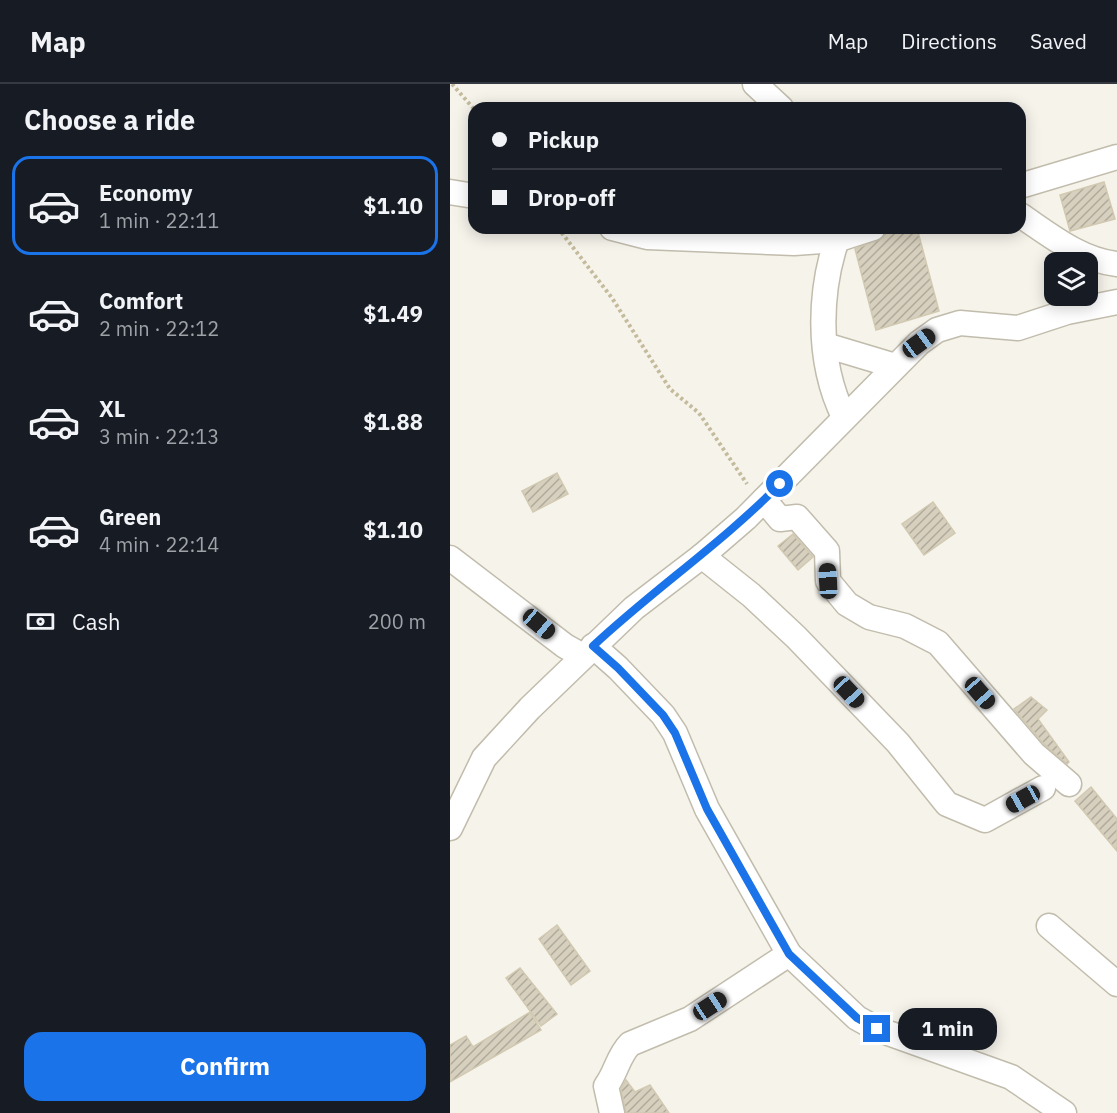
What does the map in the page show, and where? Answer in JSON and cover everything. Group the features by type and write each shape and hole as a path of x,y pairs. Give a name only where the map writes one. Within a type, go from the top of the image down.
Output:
{"street":[{"path":"755,84 774,102"},
{"path":"1026,184 1117,157"},
{"path":"450,192 468,195"},
{"path":"1026,218 1063,244 1097,262 1117,264"},
{"path":"635,234 647,237 794,243 839,234 826,294 823,320 829,376 844,417"},
{"path":"450,828 484,758 530,708 634,608 702,556 764,500 895,366 936,330 960,322 1018,328 1067,312 1117,302"},
{"path":"825,345 895,366"},
{"path":"764,500 780,519 797,517 826,551 828,581 847,604 869,617 905,626 938,643 1034,754 1069,784"},
{"path":"702,556 752,595 796,637 898,743 947,804 985,820 1042,788"},
{"path":"450,558 565,646 588,651 618,668 663,715 675,733 707,809 789,954 857,1018 877,1029 1011,1077 1064,1113"},
{"path":"1049,926 1117,984"},
{"path":"612,1113 606,1086 613,1076 623,1051 630,1044 690,1019 789,954"}],"path":[{"path":"452,84 468,102"},
{"path":"563,234 612,298 670,389 699,413 742,480 764,500"}],"building":[{"path":"1104,182 1115,219 1070,231 1060,195"},
{"path":"885,234 919,234 939,311 876,330 855,249 883,238"},
{"path":"557,473 568,494 533,512 522,491"},
{"path":"933,502 955,533 924,555 902,524"},
{"path":"793,534 813,557 798,570 778,546"},
{"path":"1031,697 1047,710 1038,719 1069,762 1067,764 1044,744 1014,709"},
{"path":"1091,787 1117,819 1117,851 1075,801"},
{"path":"557,925 590,971 571,985 539,939"},
{"path":"520,968 557,1014 541,1026 506,978"},
{"path":"530,1012 541,1030 450,1082 450,1045 466,1036 473,1047"},
{"path":"626,1080 635,1092 650,1085 669,1113 626,1113 621,1089"}],"route":[{"path":"780,484 746,518 702,556 634,608 593,646 618,668 641,695 663,715 675,733 707,809 789,954 857,1018 877,1029"}]}
